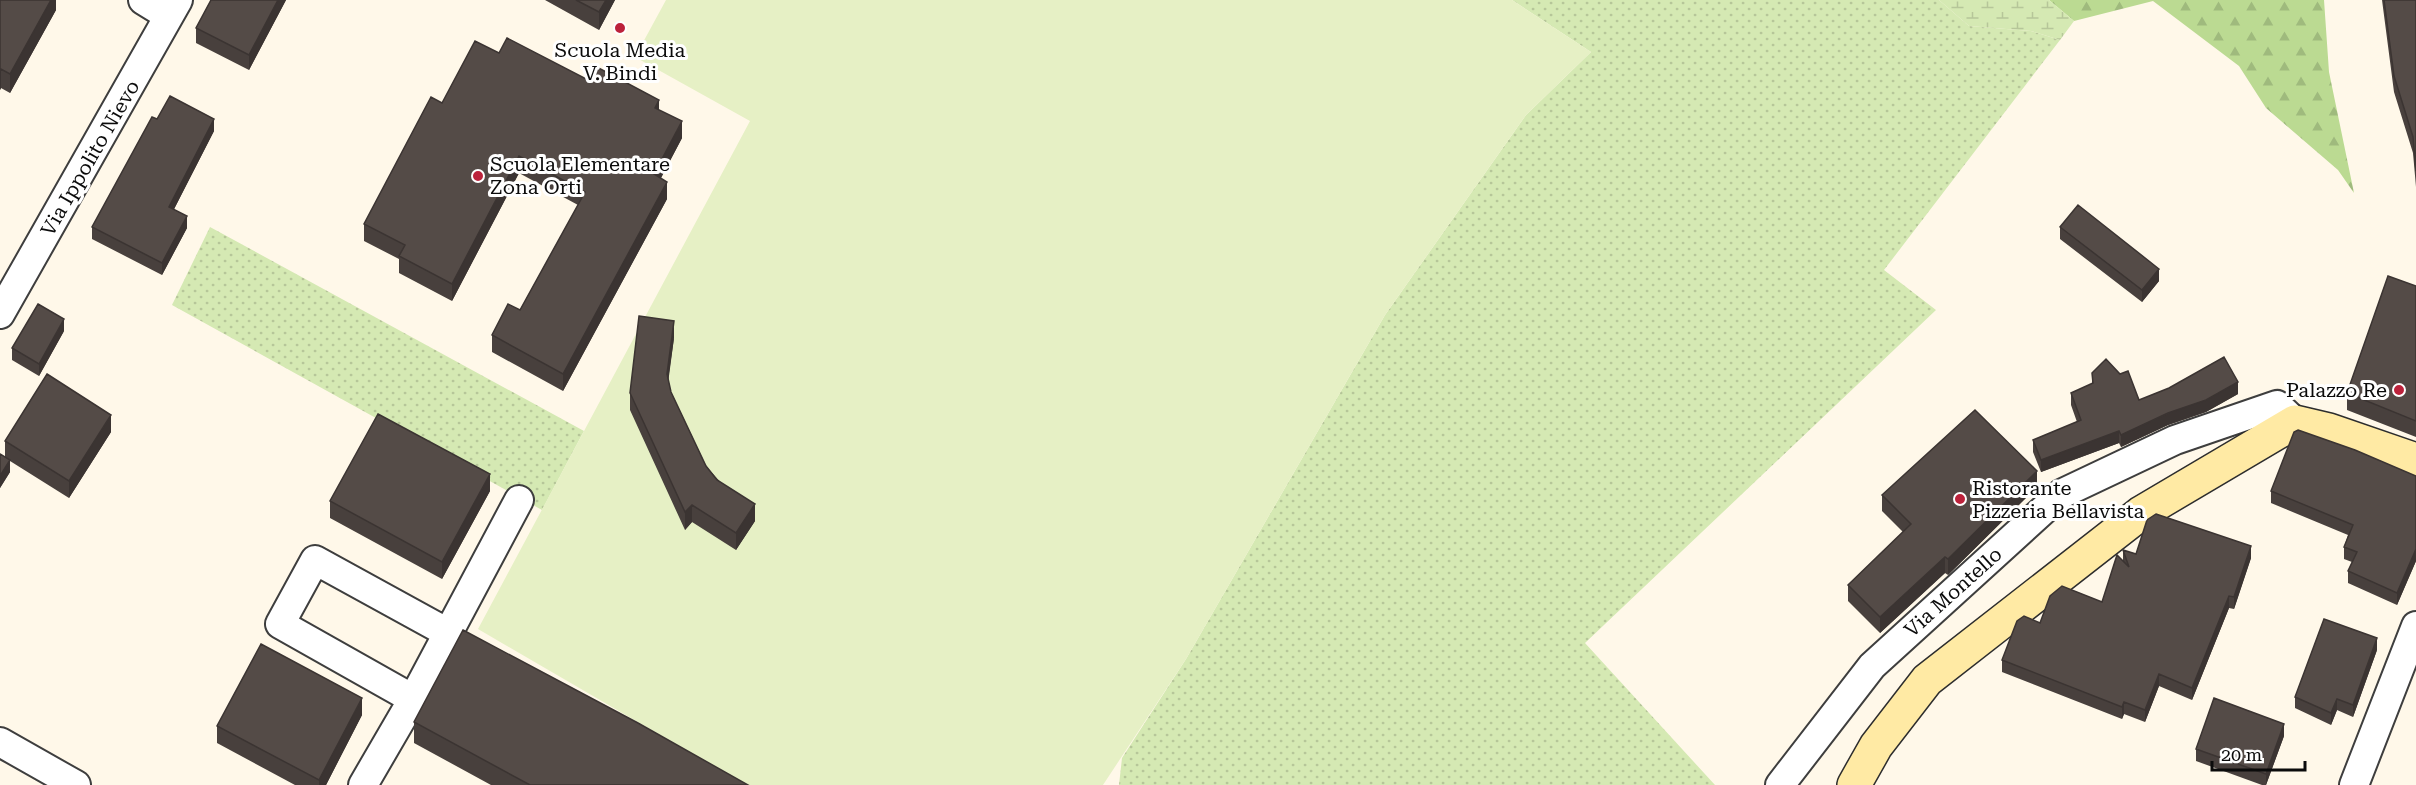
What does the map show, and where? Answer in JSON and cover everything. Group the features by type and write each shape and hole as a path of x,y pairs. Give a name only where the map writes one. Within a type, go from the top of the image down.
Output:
{"main road":[{"name":"Via Montello","path":"2295,422 2329,430 2416,460"},
{"path":"1854,785 1876,746 1927,680 2140,513 2295,422"}],"street":[{"path":"143,0 173,8"},
{"name":"Via Ippolito Nievo","path":"0,314 173,8"},
{"name":"Via Montello","path":"1780,785 1872,666 2061,494 2175,440 2277,405 2295,422"},
{"path":"363,785 413,699 519,500"},
{"path":"413,699 280,624 315,560 448,633"},
{"path":"2354,785 2416,626"},
{"path":"0,742 76,785"}],"green space":[{"path":"666,0 1512,0 1591,52 1526,115 1385,315 1186,659 1103,785 746,785 478,629 750,121 635,57"},
{"path":"1512,0 1939,0 1969,26 2031,31 2060,40 1884,270 1936,310 1585,643 1715,785 1119,785 1122,758 1186,659 1385,315 1526,115 1591,52"},
{"path":"1939,0 2049,0 2074,21 2060,40 2031,31 1969,26"},
{"path":"2049,0 2324,0 2329,72 2354,193 2338,170 2266,108 2239,66 2153,1 2074,21"},
{"path":"210,227 584,431 542,510 172,305"}],"building":[{"path":"0,0 51,0 10,74 1,69 0,72"},
{"path":"211,0 278,0 249,55 196,28"},
{"path":"576,0 606,0 599,12"},
{"path":"2384,0 2416,0 2416,171 2413,137 2394,76"},
{"path":"507,38 588,80 595,66 659,100 655,108 682,121 654,174 667,182 563,374 492,335 508,304 520,310 585,192 519,156 452,284 399,256 405,245 364,224 431,97 442,103 475,41 499,53"},
{"path":"170,96 214,119 169,207 187,216 162,263 92,227 152,117 157,119"},
{"path":"2078,205 2159,269 2142,290 2060,227"},
{"path":"2388,276 2416,286 2416,421 2347,393"},
{"path":"38,304 64,319 39,364 12,348"},
{"path":"639,316 674,321 667,374 671,392 706,466 717,480 755,504 736,533 692,505 685,512 630,393"},
{"path":"2224,357 2238,382 2206,400 2168,413 2121,435 2119,431 2041,460 2033,440 2081,420 2071,393 2093,383 2092,373 2106,359 2120,374 2128,371 2139,400 2169,388"},
{"path":"47,374 111,415 69,481 5,441"},
{"name":"Ristorante Pizzeria Bellavista","path":"1975,410 2037,471 1948,559 1945,557 1880,617 1848,585 1911,524 1882,495"},
{"path":"378,414 490,474 442,562 330,501"},
{"path":"2298,430 2355,450 2416,476 2416,549 2397,593 2348,571 2357,552 2344,547 2353,525 2271,491 2294,432"},
{"path":"0,454 10,460 0,476"},
{"path":"2156,514 2251,546 2234,597 2229,596 2192,688 2159,674 2145,710 2124,702 2122,707 2002,660 2017,621 2024,616 2040,623 2050,596 2062,586 2102,602 2117,555 2129,567 2123,550 2136,554 2147,520"},
{"path":"2324,619 2377,638 2353,705 2337,699 2331,713 2295,697"},
{"path":"463,630 638,723 748,785 530,785 414,722"},
{"path":"261,644 362,698 319,780 217,726"},
{"path":"2214,698 2284,724 2266,774 2196,749"}],"place":[{"name":"Scuola Media V. Bindi","path":"620,28"},
{"name":"Scuola Elementare Zona Orti","path":"478,176"},
{"name":"Palazzo Re","path":"2399,390"},
{"name":"Ristorante Pizzeria Bellavista","path":"1960,499"}]}
